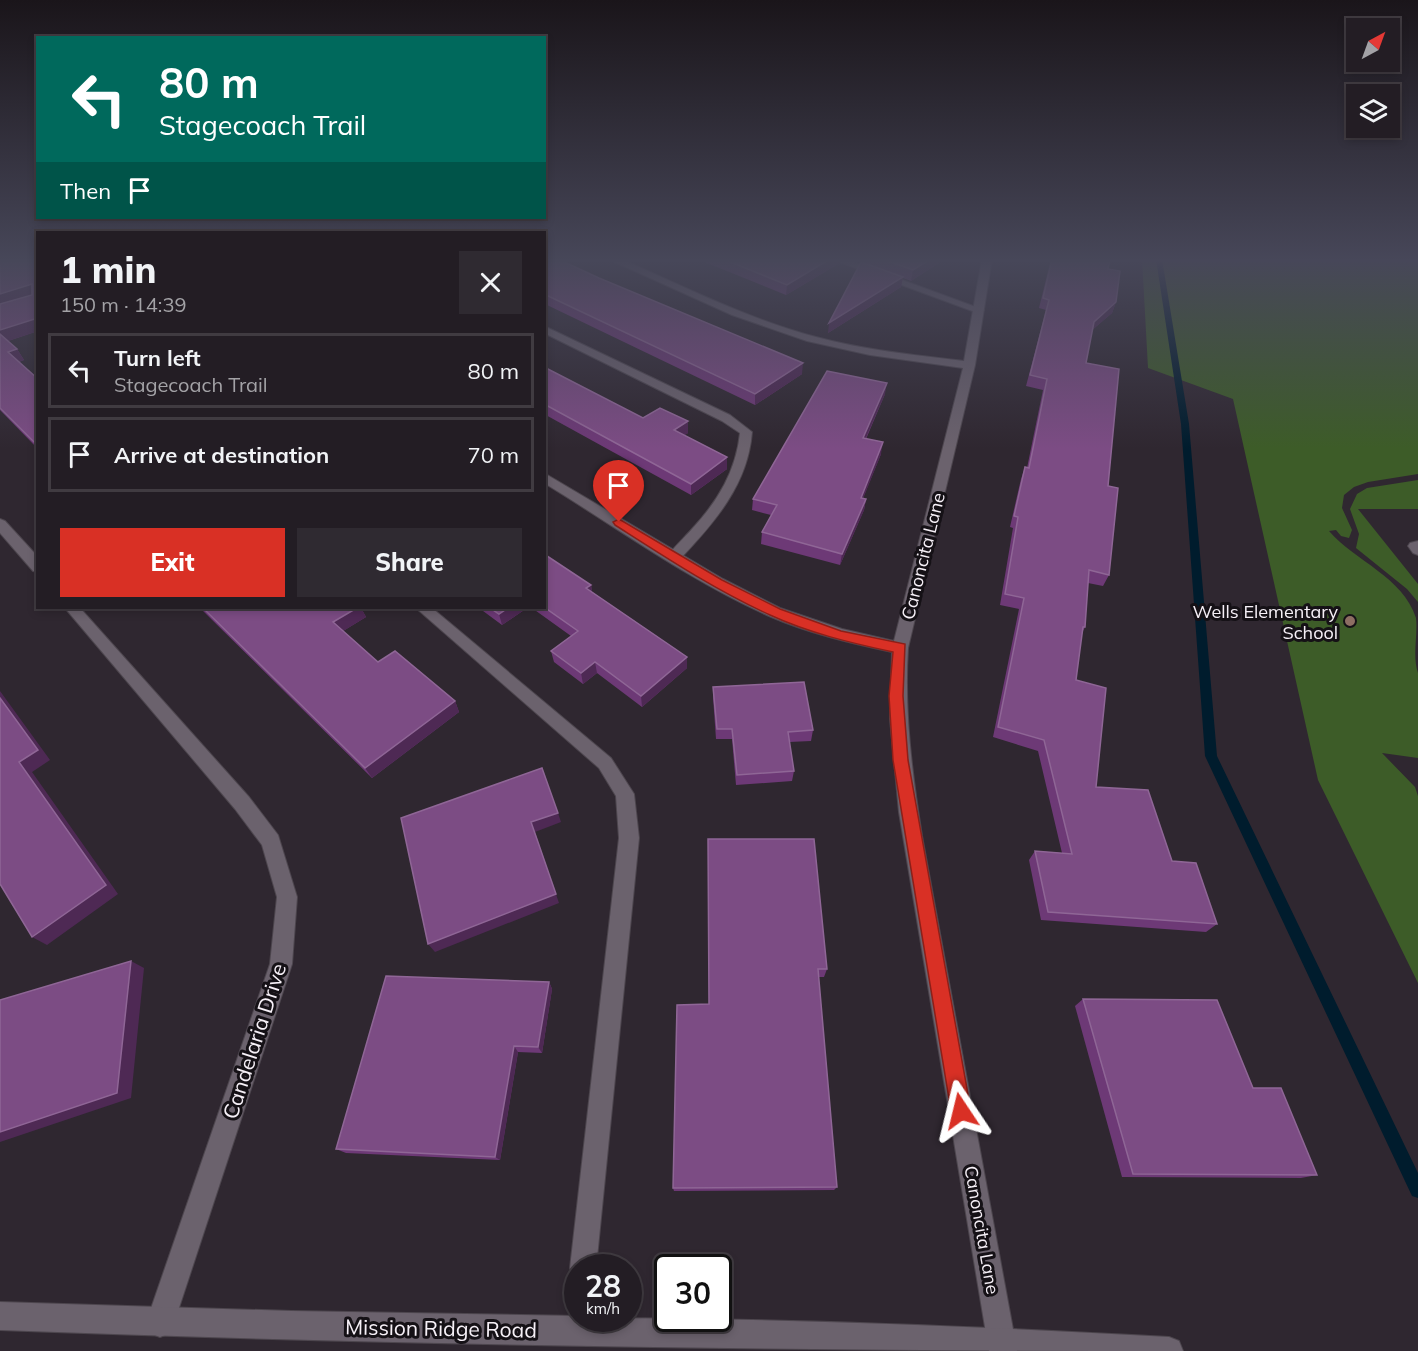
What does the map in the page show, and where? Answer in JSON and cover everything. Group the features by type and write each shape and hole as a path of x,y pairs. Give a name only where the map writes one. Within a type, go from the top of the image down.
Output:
{"street":[{"path":"761,322 810,339 879,353 969,365"},
{"name":"Canoncita Lane","path":"977,322 969,365 900,648 896,696 900,760 1003,1345"},
{"path":"546,330 726,418 746,432 746,452 720,504 711,519 674,556"},
{"path":"546,478 718,583 776,612 840,635 900,648"},
{"path":"0,524 36,565"},
{"name":"Candelaria Drive","path":"73,609 242,803 271,842 287,897 281,964 160,1323"},
{"path":"424,609 605,763 625,794 628,838 584,1254"},
{"name":"Mission Ridge Road","path":"0,1316 160,1323 1169,1351"}],"green space":[{"name":"Wells Elementary School","path":"1145,322 1418,322 1418,474 1368,482 1354,487 1344,495 1342,508 1352,530 1349,538 1341,536 1336,530 1329,531 1401,591 1416,618 1418,758 1382,753 1415,787 1418,796 1418,983 1318,780 1233,399 1148,368"},
{"path":"1418,480 1418,509 1358,509 1418,584 1418,602 1407,589 1356,548 1359,534 1350,509 1357,494 1367,488"}],"building":[{"path":"0,322 25,322 0,330"},
{"path":"603,322 705,322 803,363 755,394"},
{"path":"1043,322 1094,322 1086,363 1119,369 1108,486 1118,488 1109,575 1089,570 1085,627 1083,627 1076,680 1106,688 1096,787 1148,790 1172,861 1196,863 1217,924 1048,912 1035,851 1072,854 1044,740 998,727 1024,598 1005,594 1018,517 1014,516 1025,467 1029,468 1047,379 1030,375"},
{"path":"0,334 17,349 8,352 36,377 36,444 0,408"},
{"path":"546,368 643,418 660,408 688,421 674,430 727,457 691,484 546,405"},
{"path":"827,371 887,383 863,438 883,442 861,498 866,499 842,554 762,532 777,505 753,499"},
{"path":"546,555 591,585 586,588 687,657 641,696 595,662 581,673 551,651 578,631 546,608"},
{"path":"204,609 355,609 333,622 378,662 395,651 455,701 365,768"},
{"path":"492,609 506,609 499,614"},
{"path":"804,682 813,730 788,732 794,771 737,775 732,729 717,729 713,687"},
{"path":"0,698 38,750 19,762 106,885 32,937 0,884"},
{"path":"542,768 558,813 531,822 556,894 428,944 401,818"},
{"path":"708,839 814,839 827,969 818,969 837,1187 673,1188 677,1005 709,1004"},
{"path":"131,961 117,1093 0,1132 0,1000"},
{"path":"386,976 549,982 538,1047 514,1046 495,1157 336,1149"},
{"path":"1083,999 1217,1000 1253,1088 1281,1088 1317,1175 1133,1174"}],"waterway":[{"path":"1169,322 1185,424 1211,756 1418,1190"}],"place":[{"name":"Wells Elementary School","path":"1350,621"}],"route":[{"path":"619,522 718,583 776,612 840,635 900,648 896,696 900,760 961,1111"}]}
